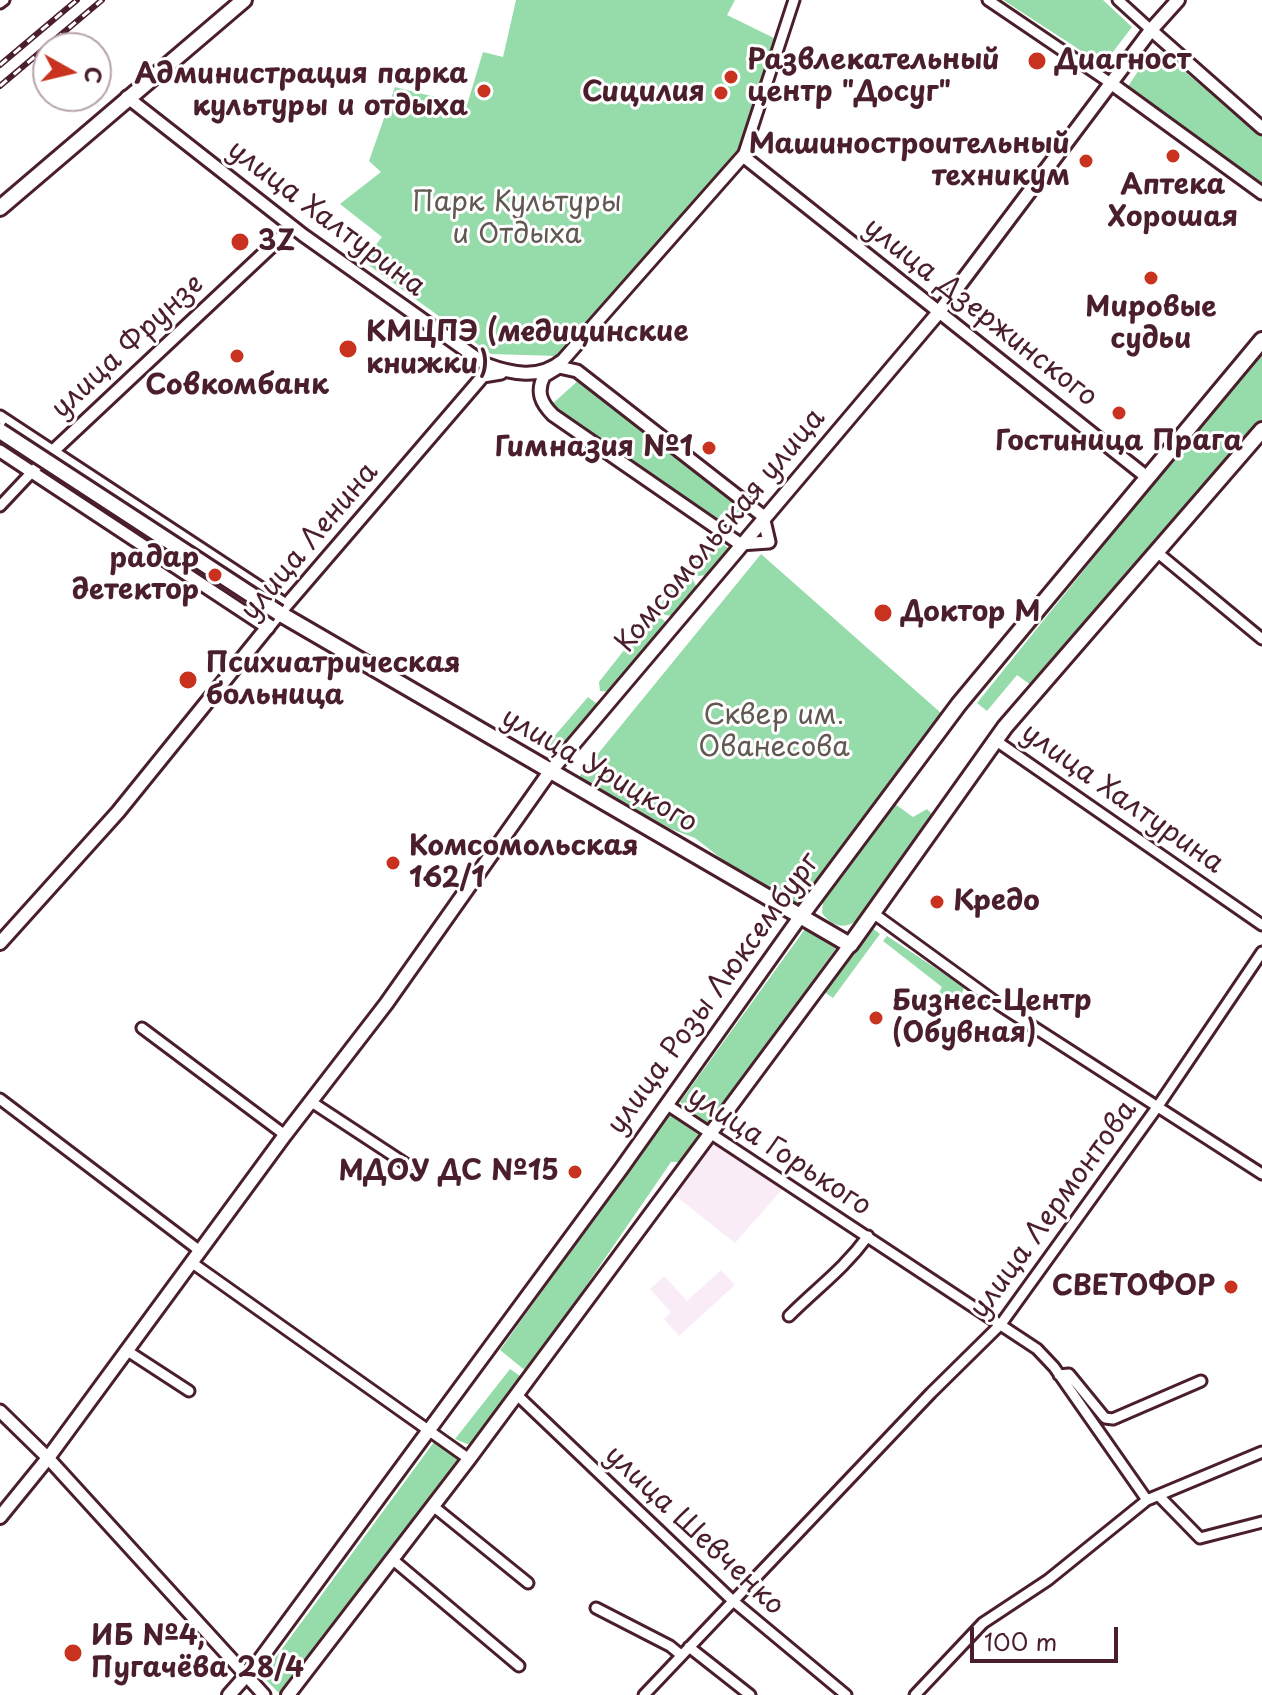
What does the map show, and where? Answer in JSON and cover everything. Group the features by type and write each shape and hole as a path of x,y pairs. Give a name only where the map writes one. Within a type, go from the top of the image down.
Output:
{"main road":[{"path":"0,208 244,0"},
{"name":"Комсомольская улица","path":"0,1517 48,1458 310,1101 386,1004 549,773 763,516 939,312 1151,30 1178,0"},
{"name":"улица Розы Люксембург","path":"229,1695 247,1676 428,1432 800,917 959,704 1262,340"},
{"path":"288,1695 469,1459 850,945 995,740 1262,430"},
{"name":"улица Урицкого","path":"0,431 549,773 850,945"},
{"name":"улица Ленина","path":"0,943 118,812 282,609"}],"street":[{"path":"763,516 769,542 740,544 553,415 543,405 539,392 550,370 563,360 743,156 794,0"},
{"path":"988,0 1112,84 1262,193"},
{"path":"1118,0 1262,128"},
{"name":"улица Халтурина","path":"127,97 292,227 485,364 527,374 559,367 577,371 763,516"},
{"name":"улица Дзержинского","path":"743,156 1148,478"},
{"name":"улица Фрунзе","path":"0,506 52,452 292,227"},
{"name":"улица Ленина","path":"282,609 483,376 510,372"},
{"name":"улица Урицкого","path":"0,417 282,609"},
{"path":"0,451 268,628"},
{"path":"1158,553 1262,639"},
{"name":"улица Халтурина","path":"995,740 1262,925"},
{"path":"873,913 1001,1006 1262,1174"},
{"name":"улица Лермонтова","path":"644,1695 732,1600 1001,1324 1158,1106 1262,952"},
{"path":"142,1028 285,1135"},
{"path":"0,1099 200,1251"},
{"path":"310,1101 409,1166"},
{"name":"улица Горького","path":"666,1104 1037,1349 1059,1375 1147,1500"},
{"name":"улица Горького","path":"789,1316 817,1288 836,1276 868,1236"},
{"path":"191,1262 469,1459"},
{"path":"126,1350 189,1391"},
{"name":"улица Горького","path":"1059,1375 1069,1374 1105,1418 1113,1419 1201,1381"},
{"name":"улица Шевченко","path":"516,1394 732,1600 846,1695"},
{"path":"0,1411 48,1458 264,1695"},
{"path":"915,1695 983,1623 1048,1580 1147,1500 1262,1452"},
{"path":"1159,1496 1200,1538 1262,1522"},
{"path":"433,1506 528,1583"},
{"path":"392,1559 519,1666"},
{"path":"596,1608 670,1646 681,1655"},
{"path":"689,1647 750,1695"}],"shaded area":[{"path":"714,1137 787,1184 735,1243 673,1194"},
{"path":"721,1270 735,1285 679,1336 664,1319 671,1312 650,1289 664,1276 687,1301"}],"green space":[{"name":"Парк Культуры и Отдыха","path":"516,0 735,0 727,15 776,39 776,50 750,131 736,156 590,323 578,330 566,350 556,356 491,354 363,261 382,237 340,204 381,172 369,161 395,87 467,105 483,52 503,57"},
{"path":"1003,0 1103,0 1132,27 1103,65"},
{"path":"1152,50 1161,52 1262,136 1262,188 1127,88"},
{"path":"1262,349 1262,421 1035,688 1017,675 987,711 977,703"},
{"path":"580,379 747,509 733,517 721,514 717,522 551,405"},
{"path":"716,540 730,549 708,575 697,576 692,565"},
{"name":"Сквер им. Ованесова","path":"761,554 941,713 799,904 732,867 695,838 671,829 579,777"},
{"path":"691,576 697,588 673,616 665,615 658,607 680,579"},
{"path":"654,612 668,624 611,692 600,691 599,682"},
{"path":"588,697 600,706 559,754 545,747"},
{"path":"895,804 913,817 927,809 934,816 859,919 849,925 835,924 822,913 823,901"},
{"path":"872,928 880,934 833,998 823,991"},
{"path":"805,929 837,947 708,1124 680,1102"},
{"path":"887,936 964,987 959,1004 951,999 945,1002 942,1009 933,1004 942,987 883,941"},
{"path":"669,1114 699,1135 679,1162 671,1162 527,1372 500,1350"},
{"path":"510,1369 523,1378 475,1443 467,1444 455,1439"},
{"path":"434,1442 462,1460 281,1695 262,1676"}],"railway":[{"path":"0,65 77,0"},
{"path":"0,86 102,0"}],"place":[{"name":"Диагност","path":"1037,61"},
{"name":"Развлекательный центр \"Досуг\"","path":"731,77"},
{"name":"Администрация парка культуры и отдыха","path":"484,91"},
{"name":"Сицилия","path":"721,93"},
{"name":"Аптека Хорошая","path":"1173,156"},
{"name":"Машиностроительный техникум","path":"1086,161"},
{"name":"3Z","path":"240,242"},
{"name":"Мировые судьи","path":"1151,278"},
{"name":"КМЦПЭ (медицинские книжки)","path":"348,349"},
{"name":"Совкомбанк","path":"237,356"},
{"name":"Гостиница Прага","path":"1119,413"},
{"name":"Гимназия №1","path":"709,448"},
{"name":"радар детектор","path":"215,575"},
{"name":"Доктор М","path":"883,613"},
{"name":"Психиатрическая больница","path":"188,680"},
{"name":"Комсомольская 162/1","path":"393,863"},
{"name":"Кредо","path":"937,902"},
{"name":"Бизнес-Центр (Обувная)","path":"876,1018"},
{"name":"МДОУ ДС №15","path":"575,1172"},
{"name":"СВЕТОФОР","path":"1231,1287"},
{"name":"ИБ №4, Пугачёва 28/4","path":"73,1653"}]}
